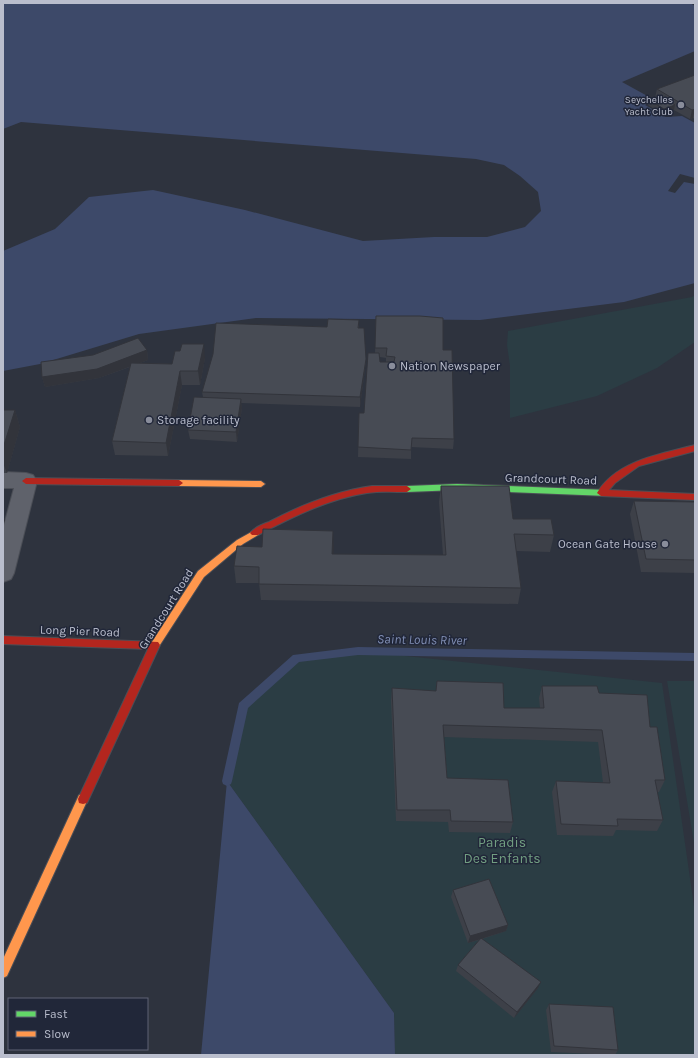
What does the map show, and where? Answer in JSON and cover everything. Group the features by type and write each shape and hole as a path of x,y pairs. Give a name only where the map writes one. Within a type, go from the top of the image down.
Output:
{"street":[{"path":"601,493 612,481 636,464 695,448"},
{"path":"3,480 261,484"},
{"path":"3,573 26,481"},
{"name":"Grandcourt Road","path":"3,972 155,645 201,574 240,542 269,525 308,508 338,497 367,490 457,487 695,497"},
{"name":"Long Pier Road","path":"3,640 155,645"}],"green space":[{"path":"695,295 695,342 657,368 597,396 510,418 510,366 507,345 508,331 692,297"},
{"name":"Paradis Des Enfants","path":"358,651 662,683 695,913 695,1055 395,1055 394,1013 227,781 243,706 297,658"},
{"path":"667,681 695,681 695,849"}],"water":[{"path":"3,3 690,3 695,6 695,51 622,82 651,98 652,101 645,105 666,117 682,116 695,123 695,283 624,302 480,320 256,318 139,334 40,364 3,371 3,251 55,229 89,197 153,190 245,210 363,241 434,237 487,237 525,227 541,211 538,192 520,176 504,165 476,159 21,122 3,129"},
{"path":"227,781 394,1013 395,1055 201,1055"}],"pier":[{"path":"680,174 695,178 695,184 684,182 675,193 668,191"}],"building":[{"path":"695,75 695,109 692,110 657,89"},
{"path":"660,96 675,105 664,109 649,100"},
{"path":"376,316 420,316 443,318 443,350 452,350 454,439 412,438 411,450 358,447 359,413 364,413 368,353 379,353 380,362 394,362 395,357 386,356 387,348 375,348"},
{"path":"328,319 359,320 358,328 364,328 366,359 360,397 202,392 213,354 216,323 327,327"},
{"path":"138,338 147,350 97,369 42,377 41,362 93,355"},
{"name":"Storage facility","path":"182,344 204,344 198,371 180,371 166,443 112,441 131,363 172,364 175,351 180,351"},
{"path":"194,397 241,399 236,432 188,430"},
{"path":"3,410 15,410 3,448"},
{"path":"441,486 509,486 513,519 551,519 554,535 514,534 521,588 259,584 259,567 234,566 237,546 262,547 263,529 333,531 332,554 446,555"},
{"name":"Ocean Gate House","path":"634,501 695,502 695,560 646,559"},
{"path":"437,681 503,683 504,708 544,708 542,686 597,686 599,693 647,695 650,727 657,727 665,780 655,780 663,820 617,819 618,826 561,824 556,781 610,783 602,730 443,725 447,778 508,780 513,822 451,821 450,810 397,810 392,688 436,691"},
{"path":"489,879 508,925 470,936 453,890"},
{"path":"481,938 541,982 517,1012 458,965"},
{"path":"549,1004 613,1007 618,1050 554,1046"}],"waterway":[{"name":"Saint Louis River","path":"227,781 243,706 297,658 358,651 695,657"}],"traffic: fast":[{"path":"407,489 457,487 607,493"}],"traffic: slow":[{"path":"179,483 261,484"},
{"path":"153,648 201,574 240,542 255,533"},
{"path":"3,972 83,799"}],"traffic: jam":[{"path":"601,493 612,481 636,464 695,448"},
{"path":"26,481 179,483"},
{"path":"255,533 281,519 339,496 372,489 407,489"},
{"path":"607,493 695,497"},
{"path":"3,640 155,645"},
{"path":"83,799 153,648"}],"place":[{"name":"Seychelles Yacht Club","path":"681,105"},
{"name":"Nation Newspaper","path":"392,366"},
{"name":"Storage facility","path":"149,420"},
{"name":"Ocean Gate House","path":"665,544"}]}
